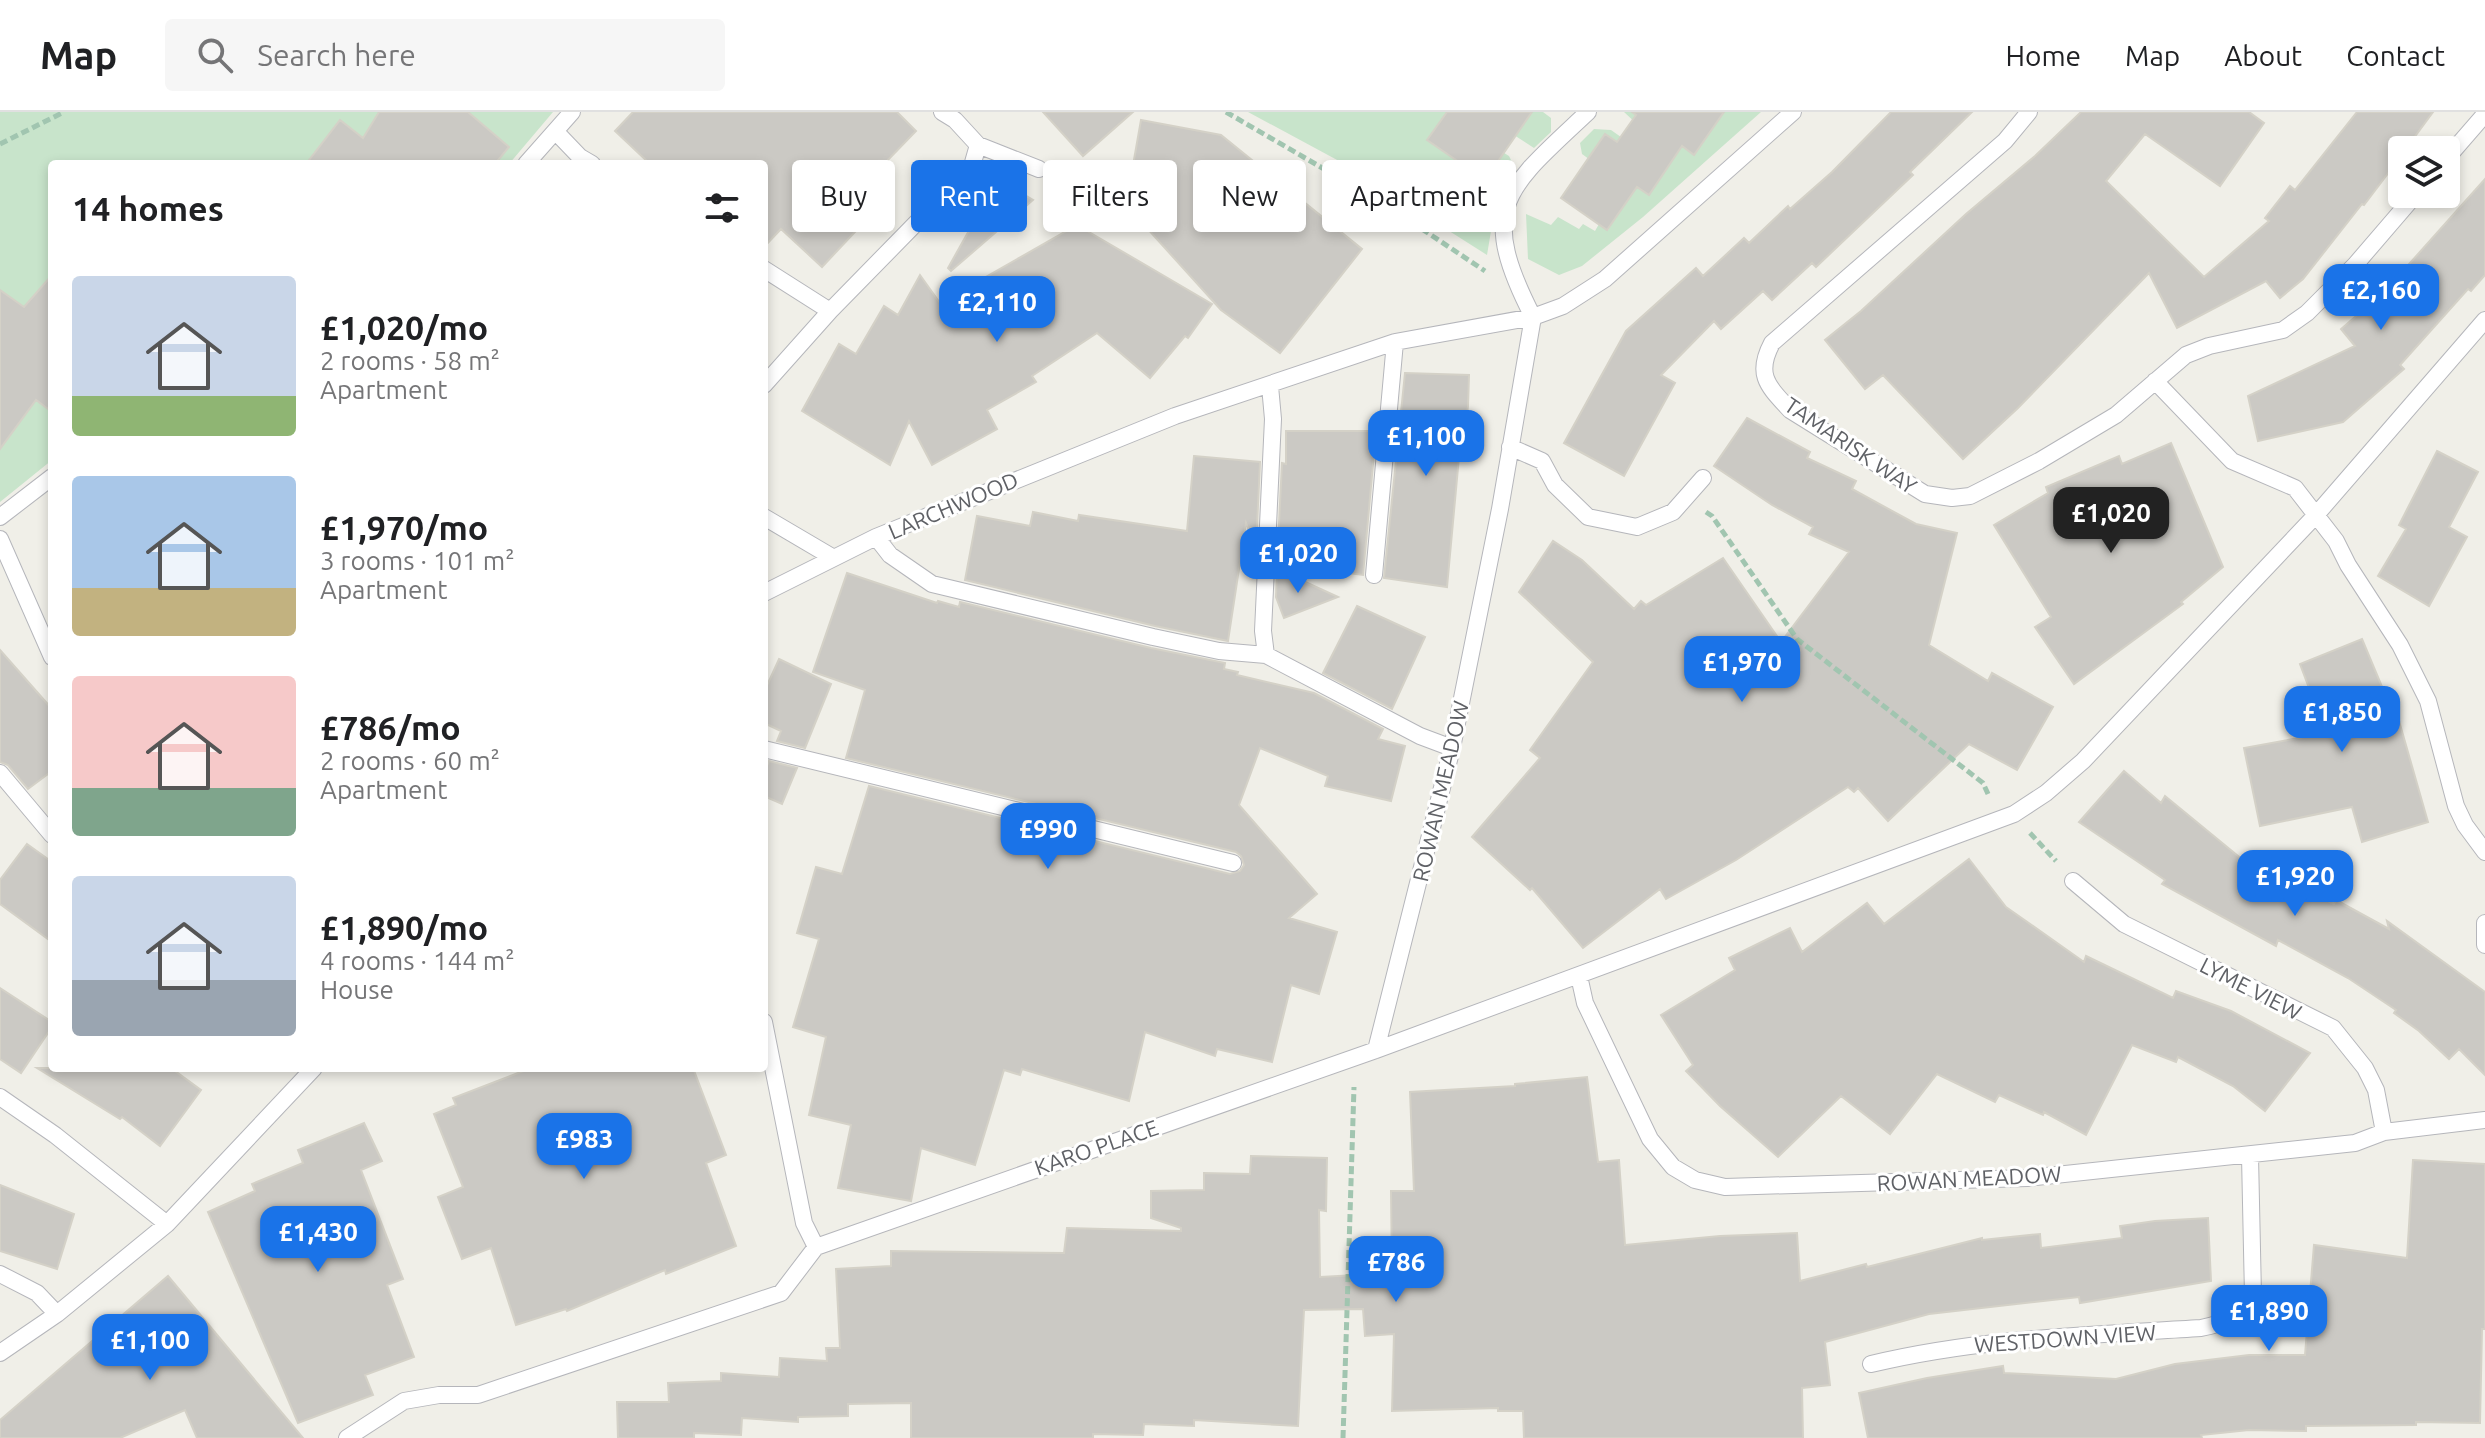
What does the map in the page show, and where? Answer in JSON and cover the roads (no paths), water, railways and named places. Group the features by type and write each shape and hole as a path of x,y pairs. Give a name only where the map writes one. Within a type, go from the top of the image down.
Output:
{"lane":[{"path":"530,160 572,112"},
{"path":"942,112 955,120 978,145 1039,169"},
{"path":"1533,317 1516,284 1504,245 1503,216 1526,170 1588,112"},
{"name":"LARCHWOOD","path":"1452,748 1420,736 1266,655 1219,651 1153,637 932,584 890,555 876,537 1175,416 1395,342 1533,317 1563,306 1605,279 1793,112"},
{"name":"TAMARISK WAY","path":"2029,112 2005,141 1772,343 1764,358 1763,374 1772,390 1790,410 1925,494 1952,498 1970,496 2039,461 2116,415 2186,355 2209,346 2283,330 2307,313 2355,265 2404,208"},
{"path":"2460,143 2485,114"},
{"path":"556,132 585,160"},
{"path":"768,381 830,311 972,166 978,145"},
{"path":"768,272 830,311"},
{"name":"ROWAN MEADOW","path":"1376,1050 1452,748 1533,317"},
{"path":"1376,1050 2007,817 2046,793 2083,761 2316,515 2485,320"},
{"path":"1374,575 1395,342"},
{"path":"2155,381 2232,461 2295,488 2336,541 2400,645 2428,701 2456,806 2465,825 2485,852"},
{"path":"1266,655 1263,631 1273,419 1270,386"},
{"path":"1510,447 1542,461 1555,485 1588,517 1637,527 1673,512 1703,478"},
{"path":"0,517 48,480"},
{"path":"768,519 832,557"},
{"path":"768,591 876,537"},
{"path":"0,539 48,648"},
{"path":"768,750 1233,863"},
{"path":"0,773 48,830"},
{"name":"LYME VIEW","path":"2073,881 2124,924 2333,1028 2365,1068 2376,1090 2384,1132"},
{"path":"2485,923 2485,945"},
{"name":"ROWAN MEADOW","path":"1579,976 1585,1003 1650,1139 1673,1167 1695,1180 1725,1187 2027,1178 2355,1143 2384,1132 2485,1120"},
{"path":"347,1438 404,1401 439,1395 478,1395 781,1293 816,1247 804,1223 768,1042"},
{"name":"KARO PLACE","path":"816,1247 1376,1050"},
{"path":"0,1353 57,1314 167,1224 310,1072"},
{"path":"0,1097 55,1135 167,1224"},
{"name":"WESTDOWN VIEW","path":"1871,1364 1970,1344 2201,1328 2225,1322 2244,1312 2253,1296 2250,1156"},
{"path":"0,1274 37,1293 57,1314"}]}
